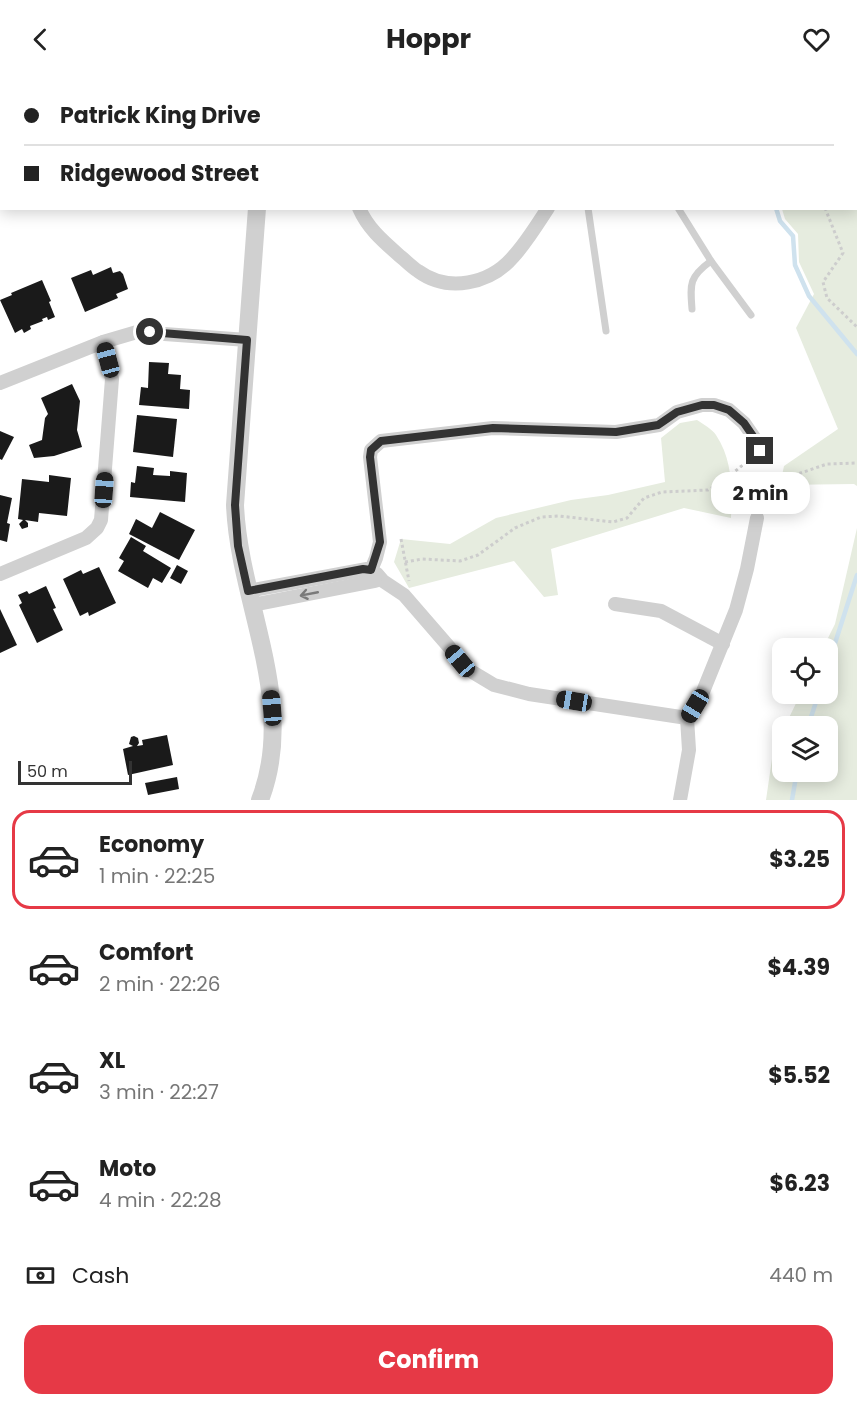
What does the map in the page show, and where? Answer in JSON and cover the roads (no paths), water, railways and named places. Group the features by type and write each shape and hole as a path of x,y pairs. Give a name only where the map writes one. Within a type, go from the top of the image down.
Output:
{"street":[{"path":"257,210 235,505 238,546 269,678 272,708 270,764 260,800"},
{"path":"360,210 377,236 419,272 443,281 465,284 492,274 512,259 547,210"},
{"path":"0,383 104,342 137,332 247,340"},
{"path":"0,574 86,538 97,528 101,520 112,380 104,342"},
{"path":"369,576 380,542 370,457 371,450 381,441 493,428 616,432 658,425 677,412 702,405 714,405 729,410 744,423 760,451"},
{"path":"680,800 690,750 687,718 702,694 742,591 757,518"},
{"path":"250,598 369,576 399,590 469,670 494,685 529,694 687,718"},
{"path":"615,604 661,611 723,644"}],"lane":[{"path":"588,210 606,331"},
{"path":"679,210 711,261 751,315"},
{"path":"692,309 690,290 692,278 697,271 711,261"}],"waterway":[{"path":"777,210 780,221 793,236 795,265 809,296 857,354"},
{"path":"837,638 857,575"},
{"path":"811,716 815,704"},
{"path":"792,800 795,782"}]}
